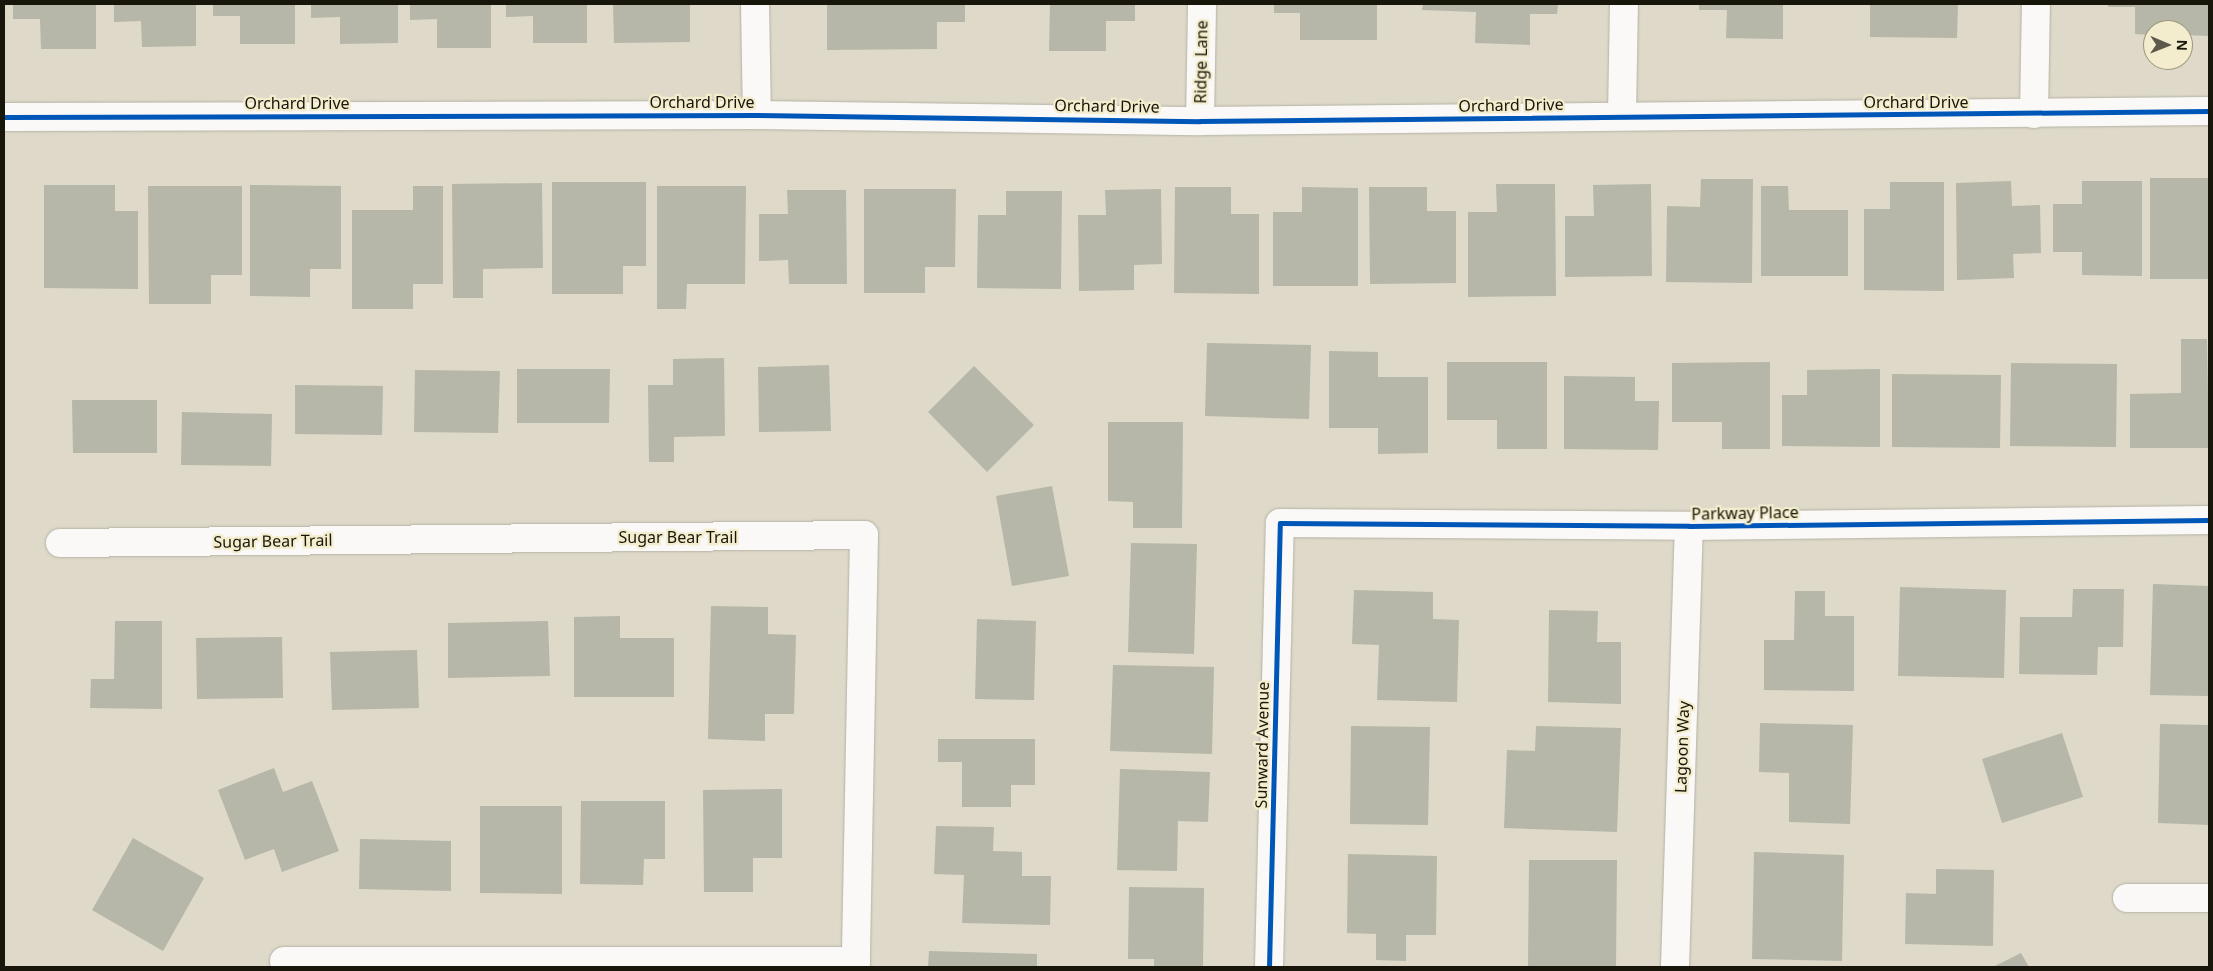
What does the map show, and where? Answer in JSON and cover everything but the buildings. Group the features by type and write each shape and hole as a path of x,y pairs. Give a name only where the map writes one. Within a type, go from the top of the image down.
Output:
{"street":[{"path":"756,4 757,115"},
{"name":"Ridge Lane","path":"1200,121 1202,4"},
{"path":"1622,116 1624,4"},
{"path":"2034,114 2036,4"},
{"name":"Orchard Drive","path":"4,117 757,115 1200,121 2209,111"},
{"name":"Parkway Place","path":"1280,523 1689,526 2209,520"},
{"name":"Sunward Avenue","path":"1269,967 1280,523"},
{"name":"Lagoon Way","path":"1675,967 1689,526"},
{"name":"Sugar Bear Trail","path":"60,543 864,535 856,964"},
{"path":"2127,898 2209,898"},
{"path":"284,961 856,964"}],"cycle path":[{"path":"4,117 757,115 1200,121 2209,111"},
{"path":"1269,967 1280,523 1689,526 2209,520"}]}
